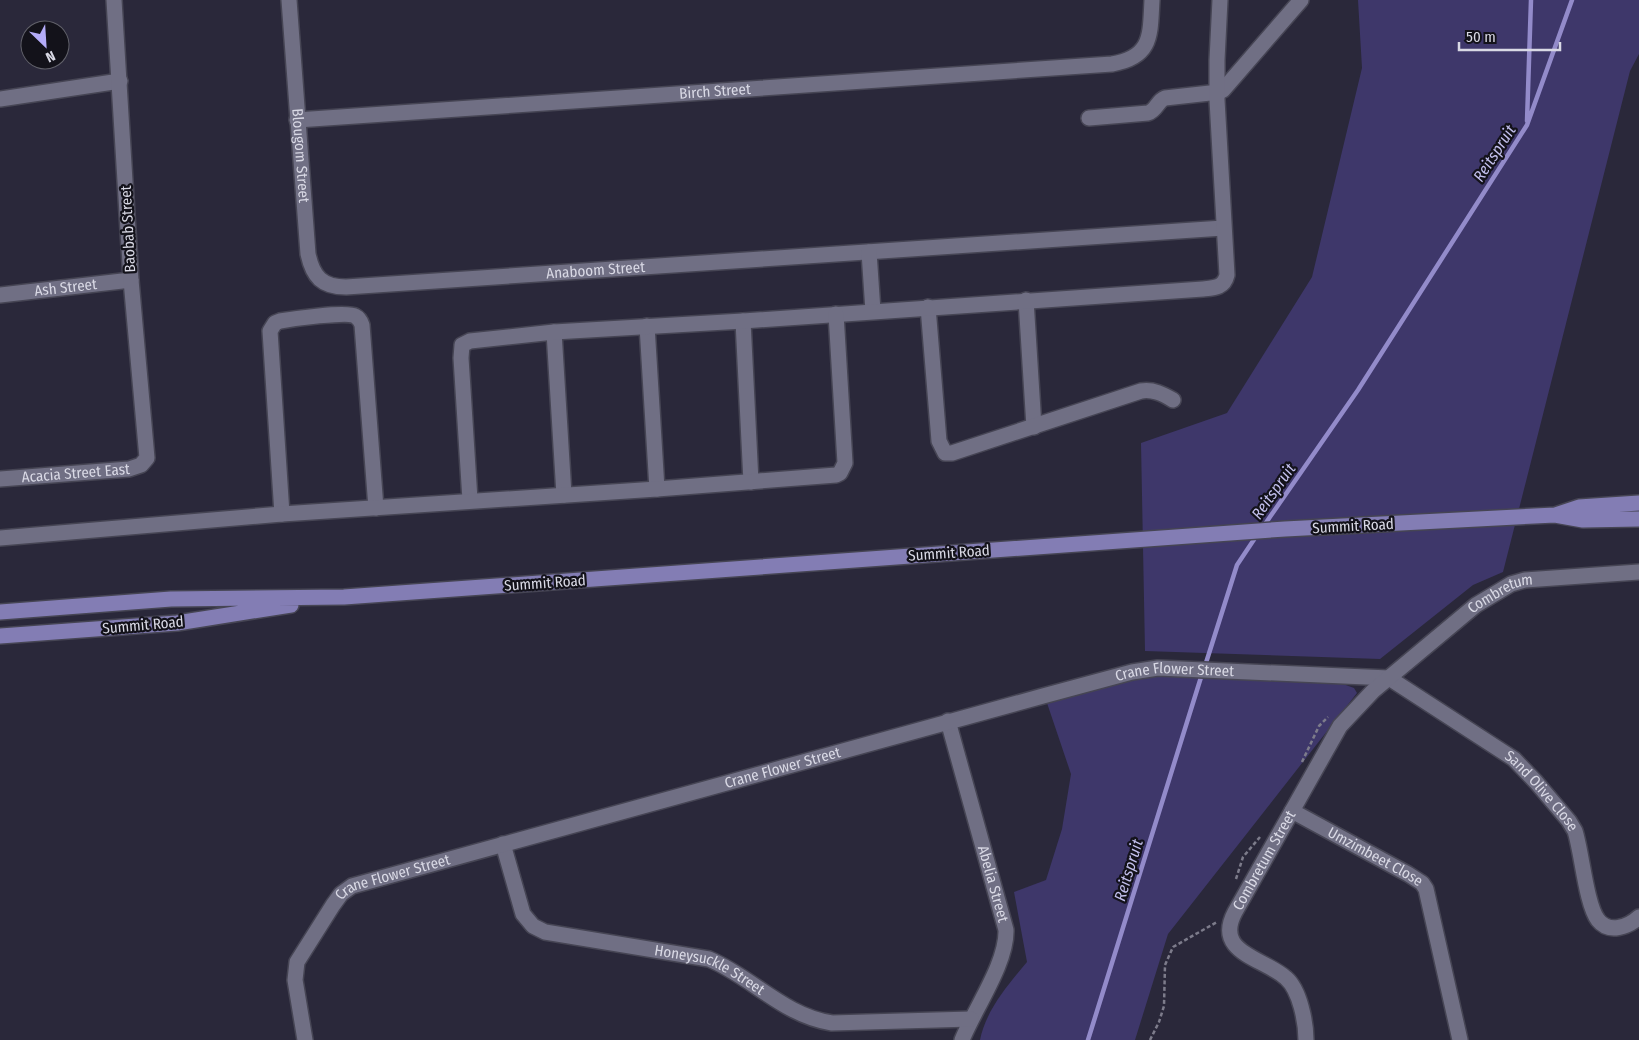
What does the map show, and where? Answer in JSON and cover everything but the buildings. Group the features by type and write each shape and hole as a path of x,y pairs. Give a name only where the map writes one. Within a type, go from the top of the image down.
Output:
{"main road":[{"name":"Summit Road","path":"1555,515 1579,507 1639,503"},
{"name":"Summit Road","path":"0,612 171,599 344,597 1285,529 1555,515 1583,520 1639,519"},
{"name":"Summit Road","path":"0,636 178,623 344,597"}],"street":[{"name":"Baobab Street","path":"114,0 131,280 146,458"},
{"name":"Blougom Street","path":"289,0 309,263 324,283 330,286 346,287"},
{"name":"Birch Street","path":"297,120 1118,63 1131,59 1143,50 1148,40 1152,0"},
{"path":"470,500 461,358 462,345 470,340 554,332 743,321 1217,287 1225,281 1227,275 1217,93 1220,0"},
{"path":"1089,118 1148,112 1156,109 1160,101 1165,98 1217,93 1223,90 1301,0"},
{"path":"0,99 120,81"},
{"name":"Anaboom Street","path":"346,287 1223,228"},
{"path":"869,252 873,311"},
{"name":"Ash Street","path":"0,295 131,280"},
{"path":"1026,300 1034,427"},
{"path":"928,307 939,441 945,452 952,453 1141,391 1149,390 1173,400"},
{"path":"282,514 270,331 274,323 280,321 330,315 351,314 356,316 362,325 376,508"},
{"path":"0,538 282,514 830,476 840,473 844,467 836,314"},
{"path":"743,321 752,482"},
{"path":"647,326 656,489"},
{"path":"554,332 564,495"},
{"name":"Acacia Street East","path":"0,479 123,470 141,465 146,458"},
{"name":"Combretum","path":"1389,678 1476,605 1511,584 1525,580 1639,572"},
{"name":"Crane Flower Street","path":"305,1040 297,999 295,970 333,905 352,886 1132,672 1158,668 1389,678"},
{"name":"Combretum Street","path":"1306,1040 1306,1029 1302,1012 1291,984 1277,972 1237,948 1231,938 1230,922 1340,726 1358,705 1389,678"},
{"name":"Sand Olive Close","path":"1389,678 1509,755 1536,782 1569,821 1575,831 1590,900 1594,914 1600,922 1610,928 1619,928 1639,918"},
{"name":"Abelia Street","path":"948,721 1006,930 1006,942 1001,960 970,1019 962,1040"},
{"name":"Umzimbeet Close","path":"1292,810 1408,874 1425,887 1460,1040"},
{"name":"Honeysuckle Street","path":"503,844 523,914 533,926 545,932 709,959 727,968 789,1008 818,1020 832,1023 970,1019"}],"path":[{"path":"1299,769 1319,726 1329,716"},
{"path":"1236,880 1243,857 1263,834"},
{"path":"1150,1040 1164,1006 1165,965 1173,947 1193,934 1221,920"}],"shaded area":[{"name":"Reitspruit","path":"1358,0 1639,0 1639,54 1630,71 1503,572 1473,585 1380,659 1145,651 1141,443 1227,413 1312,277 1362,68"},
{"path":"1158,675 1343,684 1354,688 1357,693 1168,934 1135,1040 980,1040 992,1008 1027,962 1014,892 1046,880 1062,829 1071,774 1047,703"}],"waterway":[{"path":"1527,121 1531,0"},
{"name":"Reitspruit","path":"1263,527 1358,390 1527,125 1572,0"},
{"name":"Reitspruit","path":"1205,666 1237,565 1257,535"},
{"name":"Reitspruit","path":"1088,1040 1202,674"}]}
